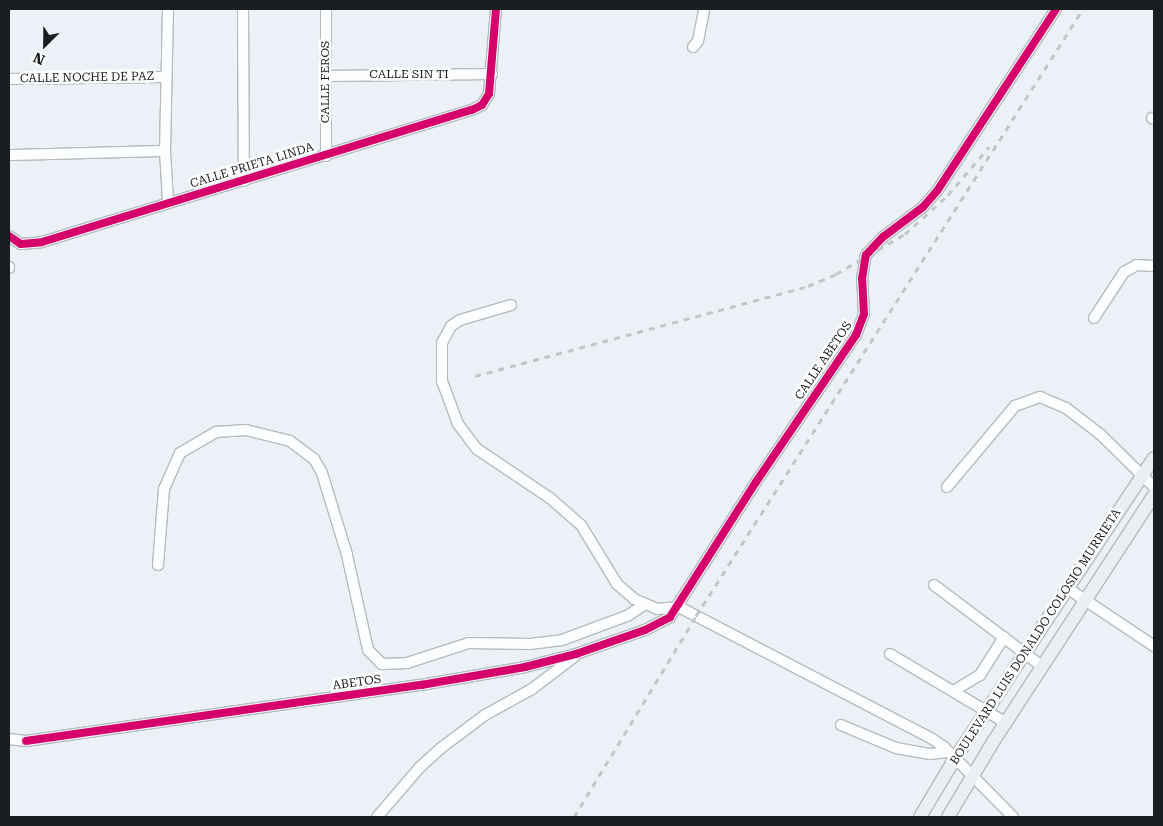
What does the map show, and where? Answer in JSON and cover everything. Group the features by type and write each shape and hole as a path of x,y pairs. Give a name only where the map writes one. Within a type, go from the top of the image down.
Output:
{"main road":[{"name":"BOULEVARD LUIS DONALDO COLOSIO MURRIETA","path":"920,817 951,756 987,711 1154,458"},
{"name":"BOULEVARD LUIS DONALDO COLOSIO MURRIETA","path":"948,817 1006,723 1154,495"}],"street":[{"path":"168,9 164,151 168,202"},
{"path":"243,9 244,181"},
{"name":"CALLE FEROS","path":"326,9 326,156"},
{"path":"492,74 496,9"},
{"path":"693,47 700,35 704,9"},
{"name":"CALLE ABETOS","path":"680,607 756,482 856,335 864,314 862,280 866,255 883,237 923,207 937,191 1056,9"},
{"name":"CALLE PRIETA LINDA","path":"9,236 21,244 42,242 472,110 487,100 492,74"},
{"name":"CALLE SIN TI","path":"327,76 492,74"},
{"name":"CALLE NOCHE DE PAZ","path":"9,79 166,77"},
{"path":"9,155 164,151"},
{"path":"1094,318 1124,272 1137,265 1154,266"},
{"path":"511,305 460,320 451,326 442,343 442,382 458,424 477,450 550,498 582,525 617,584 644,604 658,609 680,607 931,738 1014,817"},
{"path":"947,488 1016,406 1040,397 1066,408 1100,434 1154,487"},
{"path":"158,565 164,489 180,453 210,434 246,430 290,441 314,459 322,473 346,555 368,650 382,664 407,663 469,643 530,644 562,640 619,619 644,604"},
{"path":"934,585 1043,667"},
{"path":"1067,588 1143,635 1154,646"},
{"name":"ABETOS","path":"9,739 26,741 421,685 576,654 658,625 680,607"},
{"path":"1143,635 1154,634"},
{"path":"955,690 980,675 1004,637"},
{"path":"377,817 420,767 441,748 485,715 556,672 576,654"},
{"path":"890,654 955,690 1006,723"},
{"path":"842,726 896,748 951,756"}],"railway":[{"path":"574,817 696,616 1083,9"},
{"path":"475,376 808,286 836,274 905,234 948,195 989,147"}],"cycle path":[{"path":"9,236 21,244 42,242 472,110 482,105 489,94 496,9"},
{"path":"26,741 421,685 525,667 576,654 645,630 670,617 756,482 856,335 864,314 862,279 866,255 883,237 923,207 937,191 1056,9"}]}
